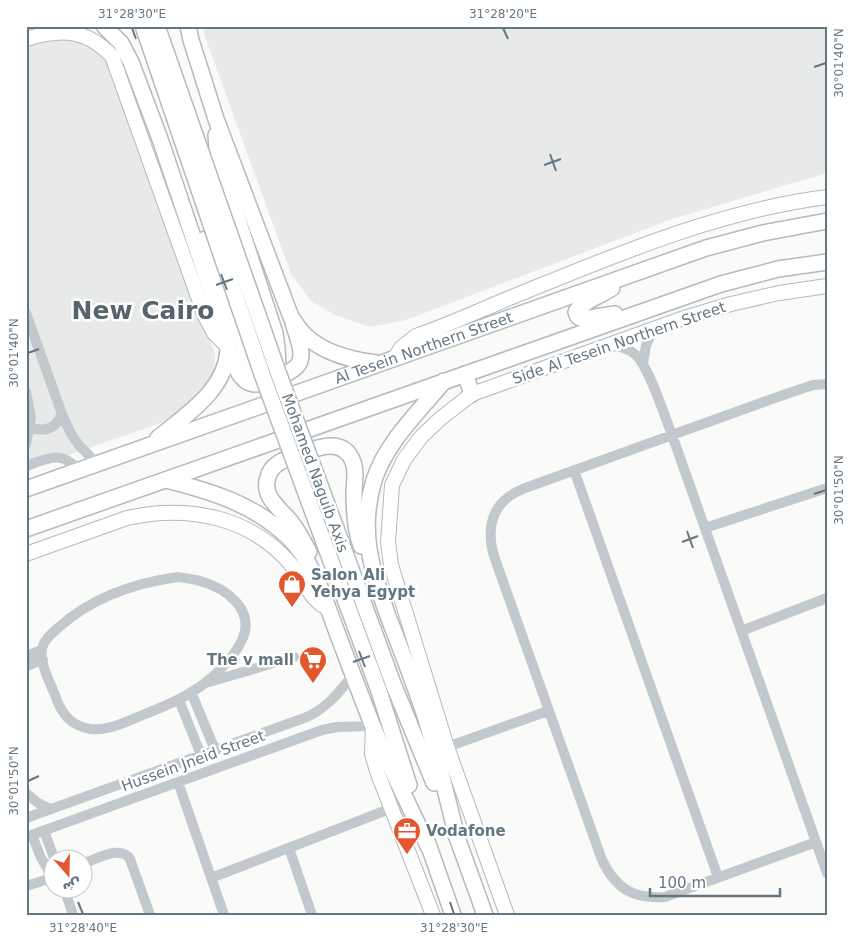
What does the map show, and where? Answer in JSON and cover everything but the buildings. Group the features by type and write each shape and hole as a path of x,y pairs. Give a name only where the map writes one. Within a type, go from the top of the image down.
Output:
{"main road":[{"path":"104,26 122,43"},
{"path":"117,26 160,139 223,326 228,347 244,380 258,384 290,373 296,369 301,355 291,317 216,119 188,26"},
{"name":"Mohamed Naguib Axis","path":"142,26 270,374 337,530 394,686 457,837 485,915"},
{"name":"Mohamed Naguib Axis","path":"157,26 322,537 379,691 453,915"},
{"path":"160,139 178,170 190,198 247,356 252,364 270,374 277,347 275,333 221,168 216,148 216,119"},
{"name":"Al Tesein Northern Street","path":"26,489 706,248 763,233 827,221"},
{"path":"26,529 720,284 778,270 827,262"},
{"path":"629,275 603,295 579,307 577,315 583,320 609,314 640,313"},
{"path":"291,317 305,335 316,344 346,358 387,361"},
{"path":"151,444 205,398 216,385 222,374 228,347"},
{"path":"465,374 472,394"},
{"path":"374,577 368,552 366,530 370,497 375,478 396,438 444,381"},
{"path":"320,587 314,563 304,541 292,523 270,500 267,478 273,468 282,461 324,446 336,446 347,452 354,462 356,526 364,557 374,577 426,719 457,837"},
{"path":"166,480 204,490 238,502 265,519 288,538 307,561 320,587 373,726 430,848"}],"street":[{"path":"26,40 54,32 70,32 85,36 100,44 112,56 206,316 214,333 228,347"},
{"path":"387,361 416,336 601,261 726,219 790,203 827,197"},
{"name":"Side Al Tesein Northern Street","path":"506,915 447,747 391,565 388,542 392,485 404,460 420,437 472,394 654,329 731,304 779,293 827,286"},
{"path":"26,313 71,434 96,464"},
{"path":"643,364 646,345 654,329"},
{"path":"611,345 627,349 636,355 643,364 672,435 827,873"},
{"path":"816,842 665,897 649,898 634,894 620,886 609,875 602,860 491,548 490,536 491,524 506,498 528,487 786,394 827,384"},
{"path":"26,392 30,408 30,427 26,444"},
{"path":"30,427 47,430 57,424 62,414"},
{"path":"26,466 57,457 67,460 78,470"},
{"path":"574,470 718,877"},
{"path":"705,528 827,488"},
{"path":"26,554 140,515 180,512 205,515 241,526 272,546 301,576 316,600 328,608"},
{"path":"26,666 42,655 49,636 77,612 112,593 154,581 178,577 201,581 222,590 234,598 242,610 245,625 243,639 229,661 205,683 178,700 124,723 101,729 84,727 68,719 60,711 42,655"},
{"path":"741,631 825,600"},
{"path":"26,656 42,655"},
{"path":"205,683 294,657"},
{"name":"Hussein Jneid Street","path":"26,818 317,712 333,700 353,675"},
{"path":"191,692 215,750"},
{"path":"178,700 201,755"},
{"path":"447,747 548,711"},
{"name":"Hussein Jneid Street","path":"29,836 322,730 337,726 373,726"},
{"path":"373,726 372,754 433,915"},
{"path":"156,771 162,788"},
{"path":"178,782 224,915"},
{"path":"26,793 38,803 50,809"},
{"path":"211,878 392,808"},
{"path":"44,831 50,848"},
{"path":"29,836 42,860"},
{"path":"289,848 312,915"},
{"path":"92,861 117,852 125,853 130,859 150,915"},
{"path":"26,886 42,880"},
{"path":"67,898 73,915"}],"shaded area":[{"path":"204,26 827,26 827,173 672,219 406,320 370,327 335,315 311,301 291,274 204,34"},
{"path":"81,32 110,60 215,354 213,385 186,414 26,470 26,44"}],"place":[{"name":"Salon Ali Yehya Egypt","path":"292,608"},
{"name":"The v mall","path":"313,684"},
{"name":"Vodafone","path":"407,855"}],"district":[{"name":"New Cairo","path":"143,310"}]}
